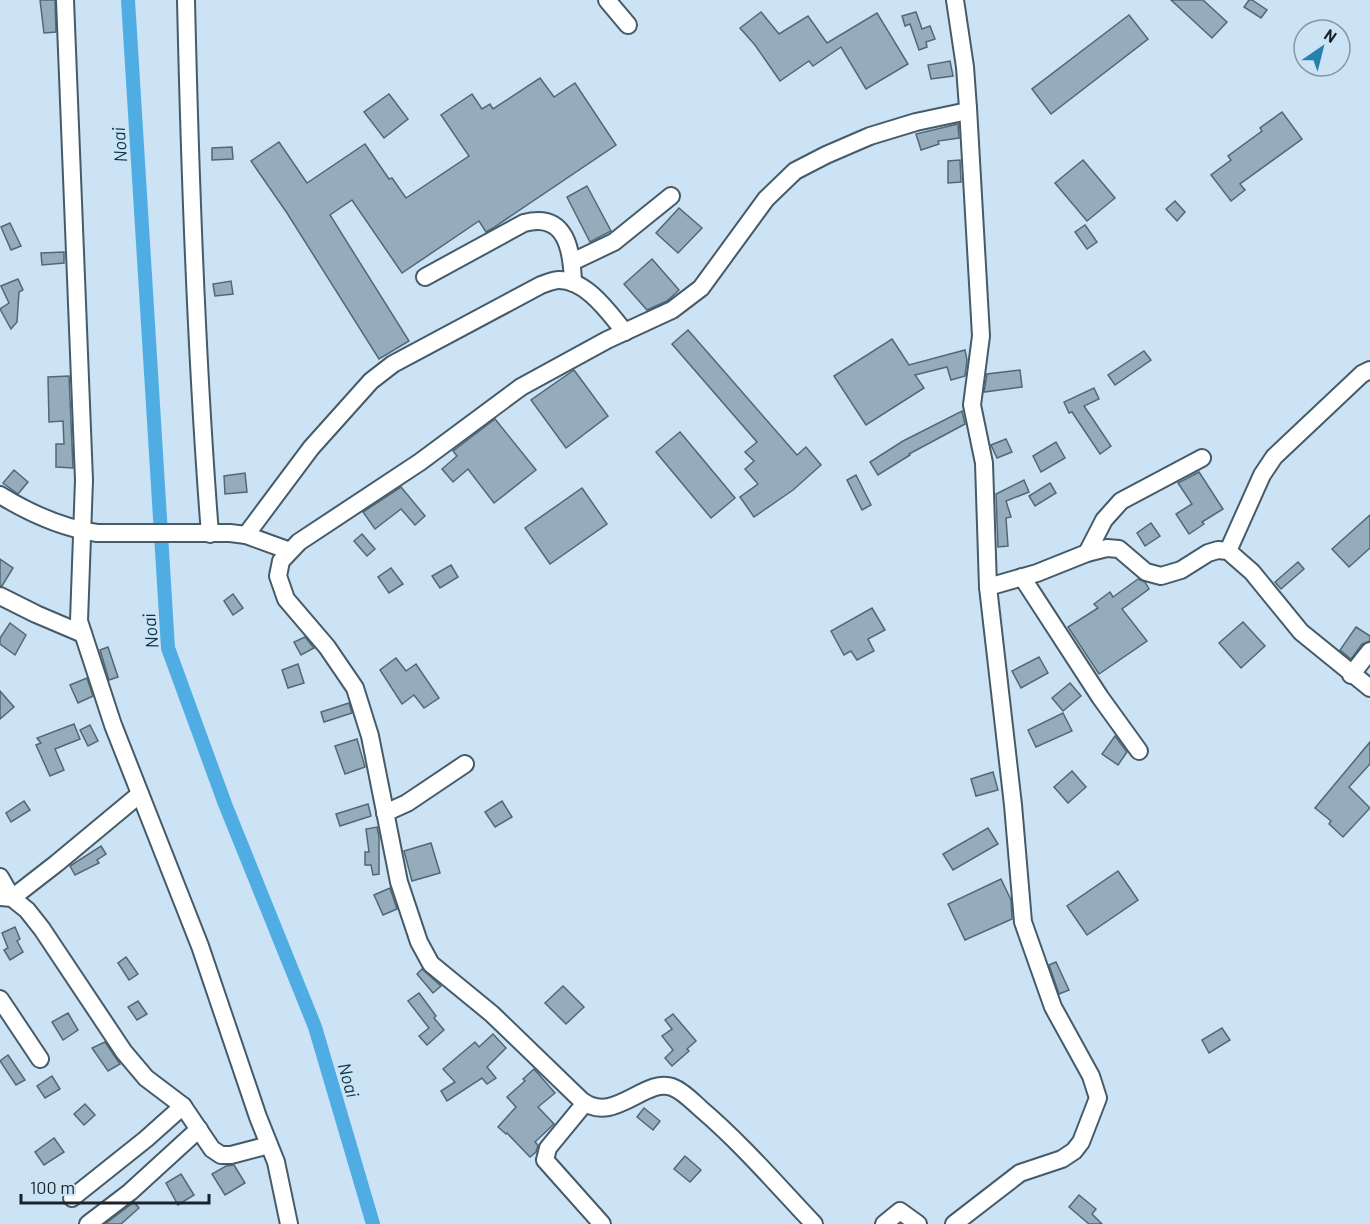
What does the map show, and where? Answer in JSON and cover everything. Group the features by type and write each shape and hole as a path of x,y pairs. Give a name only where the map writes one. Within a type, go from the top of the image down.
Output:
{"street":[{"path":"65,0 84,480 90,532 79,621 113,725 200,946 258,1118 276,1162 290,1224"},
{"path":"186,0 189,142 200,414 210,534"},
{"path":"607,0 628,25"},
{"path":"954,1224 1020,1173 1062,1159 1074,1150 1081,1142 1098,1098 1091,1076 1053,1007 1023,922 1013,805 988,587 984,463 972,405 981,336 965,67 955,0"},
{"path":"814,1224 724,1129 673,1087 660,1086 611,1107 601,1108 585,1103 492,1014 431,964 419,942 399,882 369,736 355,688 327,647 286,599 278,576 280,561 299,542 420,462 521,387 672,310 701,288 766,199 795,171 826,154 870,136 916,122 963,112 968,108"},
{"path":"572,262 614,242 671,196"},
{"path":"425,278 524,223 537,220 556,225 565,238 570,250 573,283"},
{"path":"246,535 311,448 371,381 393,364 541,285 560,280 573,283 601,303 625,332"},
{"path":"1228,551 1262,475 1274,457 1362,374 1370,370"},
{"path":"1087,554 1104,520 1121,501 1202,458"},
{"path":"0,495 24,510 53,522 90,532 246,535 290,551"},
{"path":"988,587 1022,578 1107,548 1119,549 1146,572 1161,576 1181,570 1208,553 1218,550 1228,551 1252,572 1301,632 1351,675 1370,688"},
{"path":"1022,578 1100,697 1139,751"},
{"path":"0,596 83,634"},
{"path":"1351,675 1370,651"},
{"path":"386,813 407,803 465,764"},
{"path":"6,897 57,864 140,794"},
{"path":"0,877 6,897 27,910 42,929 124,1052 146,1078 183,1106 212,1149 221,1155 231,1155 269,1145"},
{"path":"0,999 40,1059"},
{"path":"585,1103 548,1148 545,1160 602,1224"},
{"path":"72,1198 146,1140 183,1106"},
{"path":"88,1224 130,1192 199,1129"},
{"path":"884,1224 900,1211 918,1224"}],"building":[{"path":"40,0 55,0 56,32 44,33"},
{"path":"1171,0 1203,0 1227,22 1212,38"},
{"path":"1249,0 1267,10 1261,18 1244,7"},
{"path":"761,12 779,34 808,16 827,43 877,13 908,64 866,89 841,47 813,66 809,61 780,81 740,28"},
{"path":"916,12 922,29 930,26 935,39 926,42 927,47 919,50 910,24 905,26 902,16"},
{"path":"1129,15 1148,39 1051,114 1032,89"},
{"path":"950,61 953,76 931,79 928,65"},
{"path":"540,78 554,97 575,83 616,145 493,228 486,232 479,221 402,273 352,200 330,215 409,341 379,359 287,213 251,161 279,142 307,183 365,144 389,179 392,178 406,198 469,156 441,115 472,94 482,109 490,104 493,109"},
{"path":"389,94 408,119 384,138 364,112"},
{"path":"1282,112 1302,139 1240,184 1245,190 1231,201 1211,175 1231,160 1228,156 1262,131 1260,128"},
{"path":"958,124 959,138 938,141 939,144 921,150 916,134"},
{"path":"232,147 233,159 212,160 212,148"},
{"path":"960,160 961,182 948,183 948,161"},
{"path":"1083,160 1115,198 1087,221 1055,183"},
{"path":"587,186 611,231 590,242 567,197"},
{"path":"1175,201 1185,212 1177,221 1166,209"},
{"path":"679,208 702,228 678,253 656,233"},
{"path":"10,223 21,246 11,250 1,227"},
{"path":"1085,225 1097,242 1087,249 1075,232"},
{"path":"64,252 64,263 42,265 41,253"},
{"path":"652,259 679,290 667,301 647,310 624,284"},
{"path":"18,279 23,290 19,292 17,322 11,329 0,309 9,303 1,286"},
{"path":"231,281 233,294 215,296 213,284"},
{"path":"688,330 797,455 806,447 821,465 793,490 754,517 740,497 758,484 745,469 754,461 745,452 757,442 672,344"},
{"path":"892,339 909,365 965,350 967,360 965,376 951,380 947,367 915,375 924,388 866,425 834,376"},
{"path":"1144,351 1151,360 1115,385 1108,375"},
{"path":"574,370 608,416 566,448 531,400"},
{"path":"1020,370 1022,387 984,392 987,374"},
{"path":"69,376 73,468 56,467 56,444 64,444 63,421 49,422 48,377"},
{"path":"1094,388 1099,399 1084,406 1111,446 1100,454 1072,412 1069,413 1064,402"},
{"path":"962,411 965,424 909,454 878,475 870,462 903,441"},
{"path":"495,419 536,470 494,503 468,469 453,482 442,469 457,456 453,451"},
{"path":"680,432 735,498 711,518 656,452"},
{"path":"1006,439 1012,452 997,458 991,445"},
{"path":"1056,442 1065,458 1041,472 1033,456"},
{"path":"14,470 28,482 18,494 3,483"},
{"path":"1199,472 1223,509 1202,522 1204,524 1189,534 1176,514 1192,504 1178,483"},
{"path":"245,473 247,492 225,494 224,476"},
{"path":"856,475 871,505 862,510 847,480"},
{"path":"1024,480 1029,492 1006,501 1011,517 1006,518 1008,546 998,547 996,494"},
{"path":"1050,483 1056,493 1035,506 1029,496"},
{"path":"401,487 425,516 415,525 401,509 375,529 363,512"},
{"path":"582,488 607,524 550,564 525,528"},
{"path":"1370,515 1370,548 1349,567 1332,549"},
{"path":"1151,523 1160,536 1145,546 1137,533"},
{"path":"362,534 375,549 367,556 354,541"},
{"path":"0,559 13,568 2,586 0,586"},
{"path":"1298,562 1304,569 1281,589 1275,582"},
{"path":"451,565 458,577 440,588 432,576"},
{"path":"391,568 403,584 389,593 378,577"},
{"path":"1138,579 1145,582 1149,589 1122,609 1147,641 1099,674 1068,627 1098,608 1094,604 1110,592 1113,597"},
{"path":"233,594 243,608 233,615 224,601"},
{"path":"872,608 885,630 868,639 874,651 857,660 851,651 844,655 831,631"},
{"path":"1243,622 1265,646 1241,668 1219,643"},
{"path":"10,623 26,635 15,655 0,644 0,638"},
{"path":"1356,627 1370,636 1370,641 1362,644 1351,659 1340,650"},
{"path":"305,637 314,648 301,655 294,642"},
{"path":"108,647 118,677 109,680 100,650"},
{"path":"1039,657 1048,673 1021,688 1012,671"},
{"path":"396,658 406,671 416,664 439,698 424,708 414,695 402,704 380,670"},
{"path":"298,664 304,683 288,688 282,670"},
{"path":"87,678 93,696 78,703 70,685"},
{"path":"1070,683 1081,696 1063,711 1052,698"},
{"path":"0,691 14,707 0,719"},
{"path":"349,703 352,713 324,722 321,712"},
{"path":"1063,713 1072,731 1036,747 1028,730"},
{"path":"74,724 80,739 55,749 64,770 50,776 36,745 41,743 37,738"},
{"path":"90,725 98,741 88,746 80,730"},
{"path":"1115,736 1127,752 1118,765 1102,754"},
{"path":"357,739 365,767 345,774 335,746"},
{"path":"1370,742 1370,764 1349,787 1370,808 1343,837 1329,824 1331,821 1315,808"},
{"path":"1072,771 1086,787 1068,803 1054,787"},
{"path":"993,772 998,790 976,796 971,779"},
{"path":"24,801 30,810 11,822 6,813"},
{"path":"502,801 512,817 495,827 485,812"},
{"path":"368,804 371,816 340,826 336,814"},
{"path":"377,827 379,874 373,875 371,865 365,865 365,852 369,852 366,829"},
{"path":"988,828 998,844 953,870 943,854"},
{"path":"431,843 440,873 412,881 404,851"},
{"path":"101,846 106,854 97,860 99,863 75,875 70,866"},
{"path":"1118,871 1138,900 1087,935 1067,906"},
{"path":"1001,879 1011,900 1012,919 965,940 948,904"},
{"path":"390,888 397,909 383,915 374,895"},
{"path":"15,927 20,939 17,941 23,952 10,960 4,950 8,948 2,933"},
{"path":"126,957 138,974 129,980 118,963"},
{"path":"1056,962 1069,990 1059,994 1049,965"},
{"path":"422,969 441,986 433,993 417,974"},
{"path":"563,986 584,1007 566,1024 545,1003"},
{"path":"419,993 444,1030 427,1045 419,1036 429,1028 408,1001"},
{"path":"138,1001 147,1014 137,1020 128,1007"},
{"path":"68,1013 78,1030 63,1040 52,1022"},
{"path":"673,1014 696,1041 687,1049 689,1051 672,1066 665,1058 673,1050 662,1036 672,1029 665,1020"},
{"path":"1222,1028 1230,1040 1209,1053 1202,1040"},
{"path":"493,1034 506,1048 487,1067 496,1078 487,1084 482,1078 447,1101 441,1091 455,1082 443,1069 475,1042 479,1047"},
{"path":"105,1042 120,1064 108,1071 92,1048"},
{"path":"8,1055 25,1080 16,1085 0,1061"},
{"path":"534,1069 555,1093 538,1107 554,1124 535,1142 538,1145 536,1152 530,1157 498,1127 516,1107 507,1097 525,1081 523,1079"},
{"path":"52,1076 60,1089 45,1098 37,1086"},
{"path":"85,1104 95,1115 84,1125 74,1114"},
{"path":"644,1108 660,1121 653,1130 637,1117"},
{"path":"54,1138 64,1152 44,1165 35,1152"},
{"path":"685,1156 701,1170 690,1182 674,1169"},
{"path":"234,1165 245,1183 225,1195 212,1174 226,1166"},
{"path":"181,1174 194,1195 178,1205 166,1183"},
{"path":"1079,1195 1096,1209 1092,1214 1102,1224 1089,1224 1069,1207"},
{"path":"134,1202 139,1208 121,1224 105,1224"}],"waterway":[{"name":"Noai","path":"128,0 168,648 225,804 315,1027 373,1224"}]}
